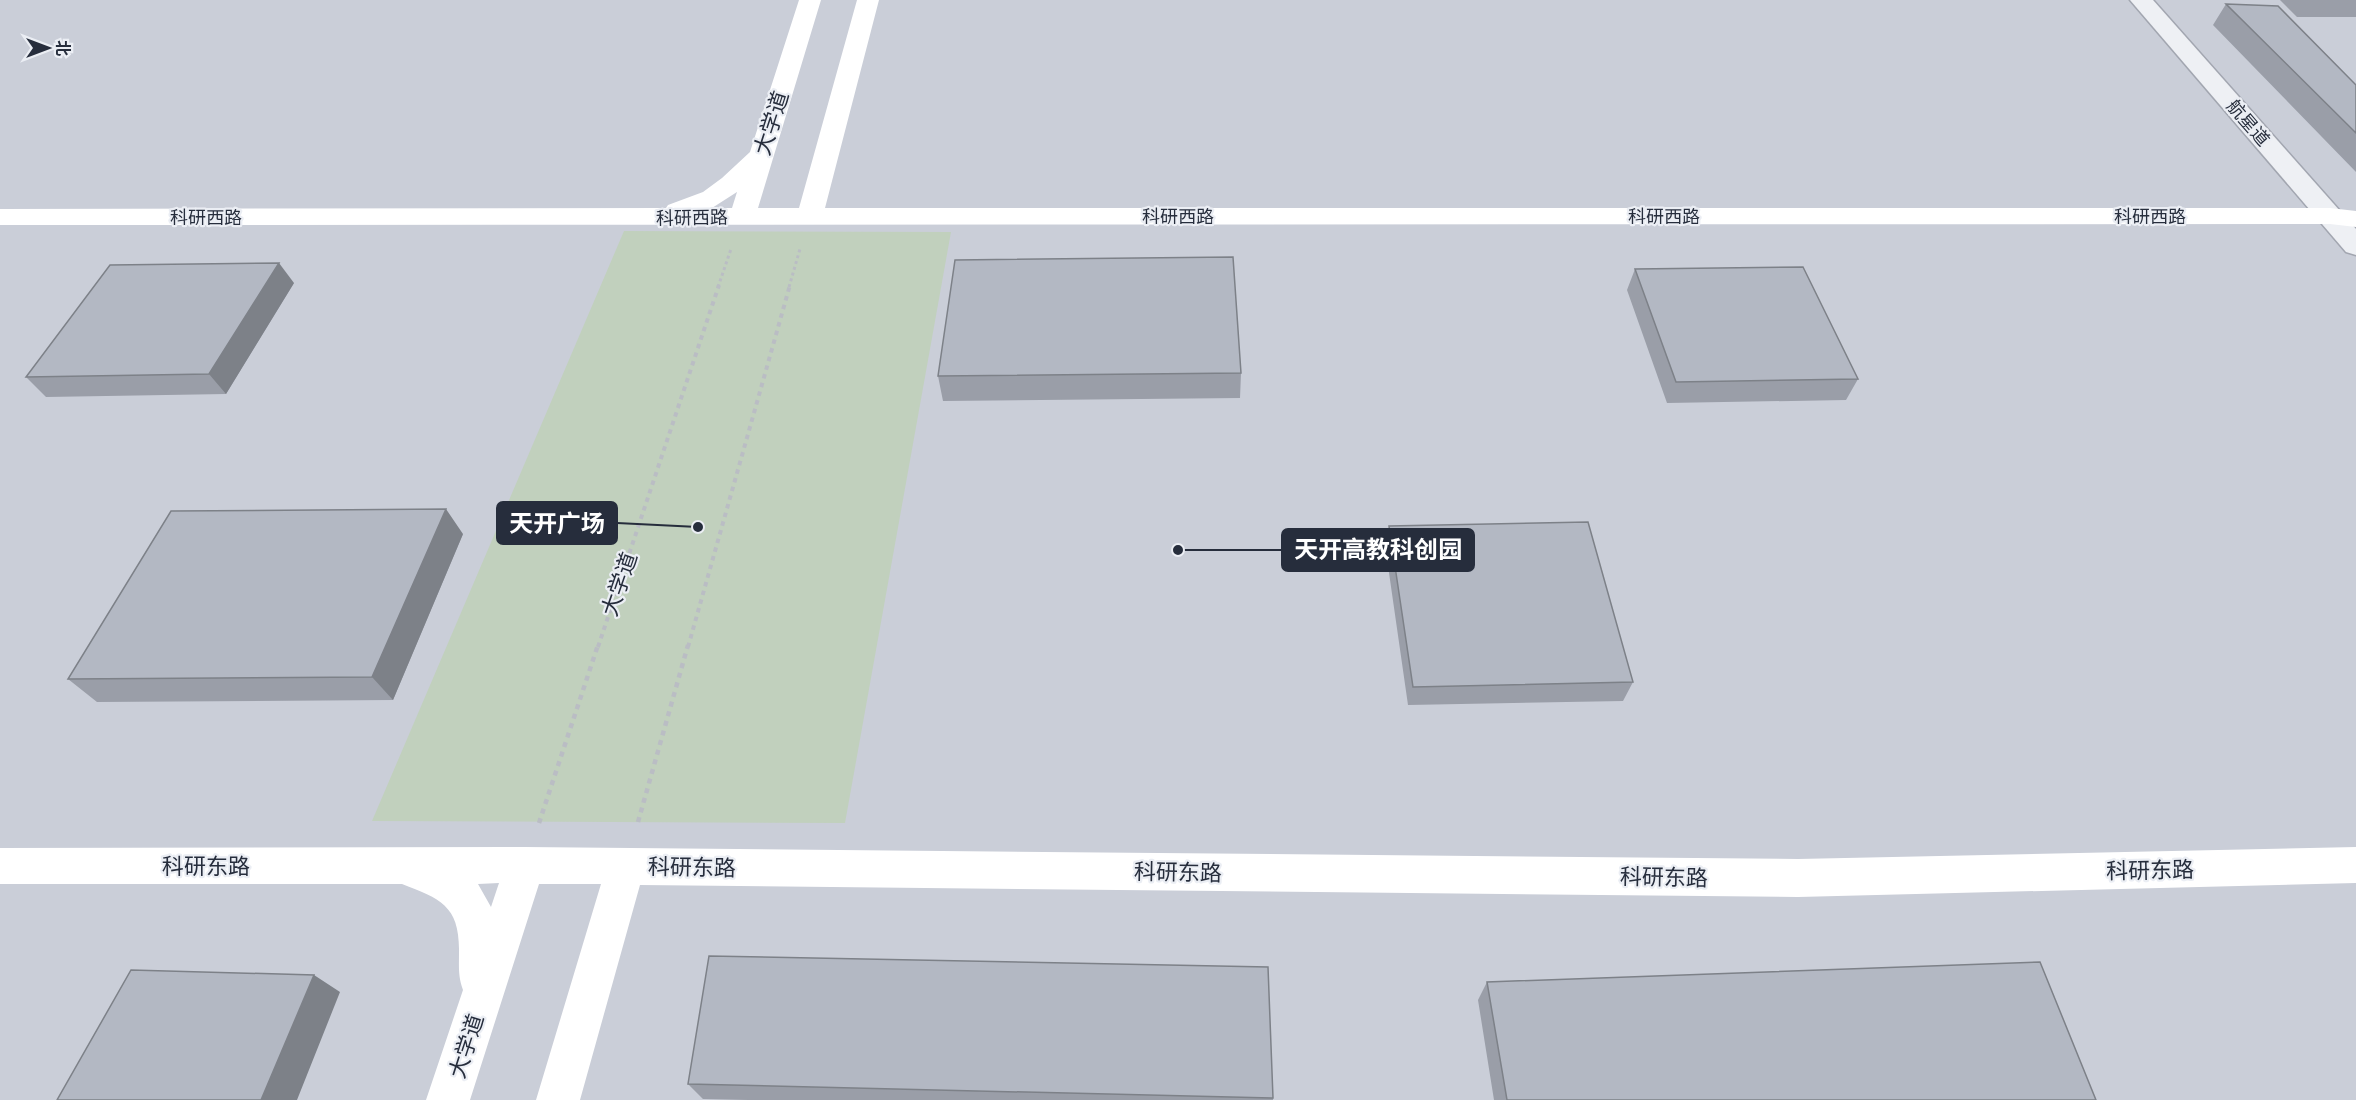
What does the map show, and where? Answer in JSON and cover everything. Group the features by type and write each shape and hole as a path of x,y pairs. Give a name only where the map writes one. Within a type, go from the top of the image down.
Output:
{"street":[{"name":"大学道","path":"742,217 810,0"},
{"path":"809,218 868,0"},
{"name":"航星道","path":"2140,0 2356,246"},
{"path":"611,219 685,210 710,199 732,185 762,152"},
{"name":"科研西路","path":"0,218 2330,216 2356,219"},
{"path":"398,865 442,880 459,891 472,905 478,925 480,947 469,1036"},
{"name":"大学道","path":"448,1100 525,865"},
{"name":"科研东路","path":"0,866 525,865 1798,878 2356,865"},
{"path":"558,1100 626,866"}],"path":[{"name":"大学道","path":"525,865 742,217"},
{"path":"626,866 809,218"}],"shaded area":[{"path":"0,0 2356,0 2356,1100 0,1100"}],"green space":[{"path":"624,231 951,232 845,823 372,821"}],"building":[{"path":"2226,4 2278,6 2356,85 2356,133"},
{"path":"1233,257 1241,373 938,376 955,260"},
{"path":"279,263 209,374 26,377 110,265"},
{"path":"1803,267 1858,379 1676,382 1635,269"},
{"path":"446,509 372,677 68,679 171,511"},
{"path":"1588,522 1633,682 1413,687 1389,526"},
{"path":"709,956 1268,967 1273,1098 688,1084"},
{"path":"2040,962 2096,1100 1507,1100 1487,982"},
{"path":"131,970 314,975 261,1100 57,1100"}],"place":[{"name":"天开广场","path":"698,527"},
{"name":"天开高教科创园","path":"1178,550"}]}
